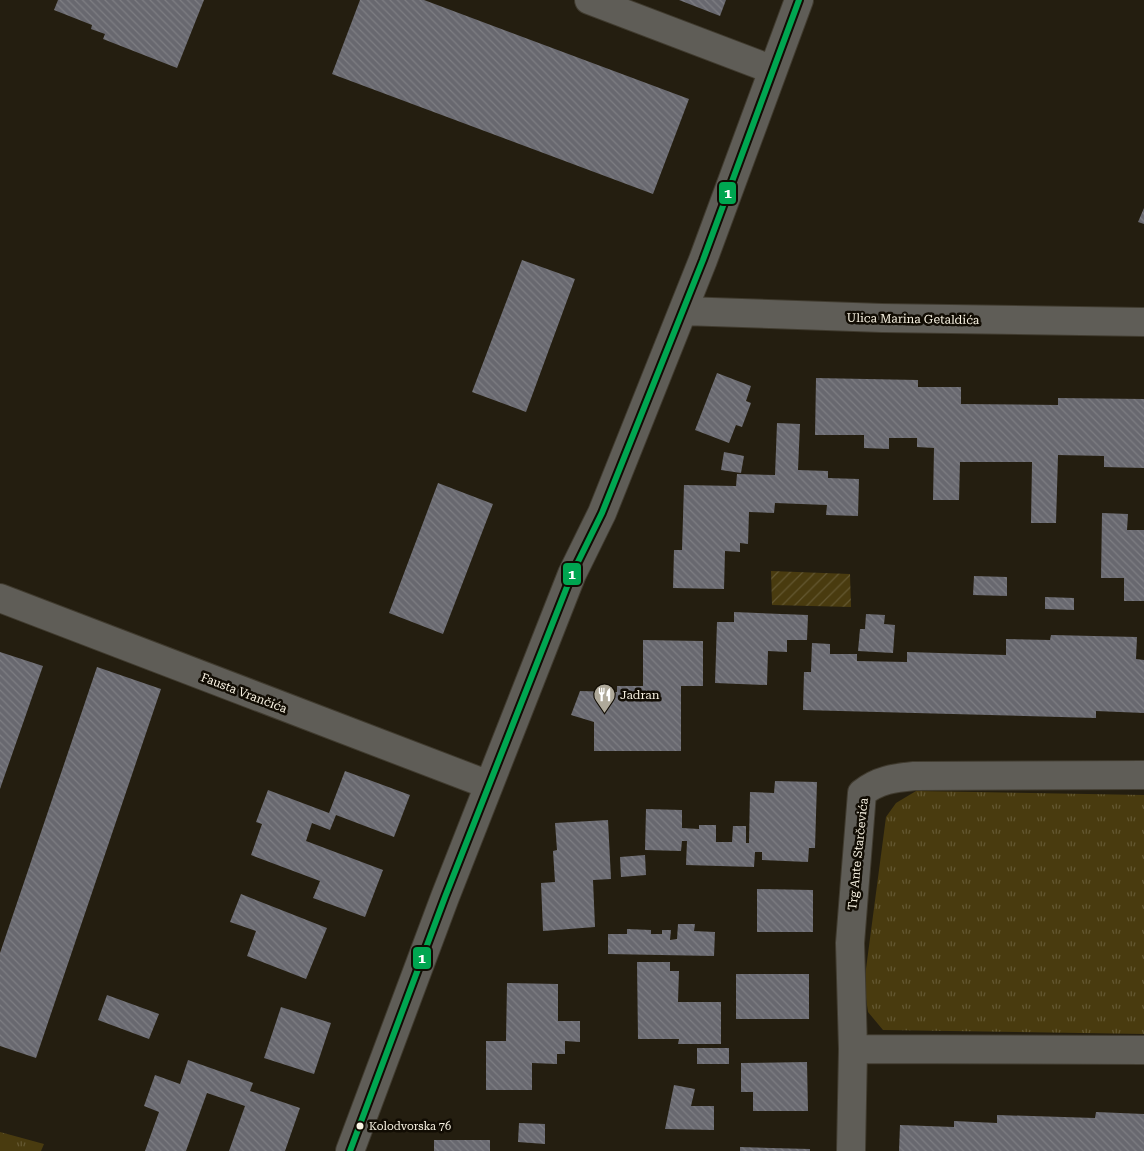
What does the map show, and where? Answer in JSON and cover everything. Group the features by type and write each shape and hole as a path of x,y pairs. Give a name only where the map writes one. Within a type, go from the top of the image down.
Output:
{"street":[{"path":"589,0 773,70"},
{"path":"350,1151 489,785 572,574 602,513 683,311 799,0"},
{"name":"Ulica Marina Getaldića","path":"683,311 882,318 1144,322"},
{"name":"Fausta Vrančića","path":"0,598 489,785"},
{"name":"Trg Ante Starčevića","path":"851,1151 853,1049 850,944 862,793 872,785 888,779 914,776 1144,775"},
{"path":"853,1049 1144,1050"}],"green space":[{"path":"771,571 850,574 851,607 772,605"},
{"path":"916,791 1144,795 1144,1034 883,1030 868,1012 864,984 886,817 896,803"},
{"path":"0,1132 44,1144 41,1151 0,1151"}],"building":[{"path":"58,0 204,0 177,68 103,39 105,34 91,29 92,25 54,10"},
{"path":"360,0 424,0 689,99 653,194 332,74"},
{"path":"679,0 726,0 720,16"},
{"path":"1144,208 1144,224 1138,222"},
{"path":"522,260 575,279 526,412 472,392"},
{"path":"717,373 751,386 746,401 751,403 742,427 736,425 729,443 695,430"},
{"path":"816,378 918,380 918,387 961,387 961,404 1058,405 1058,398 1144,399 1144,468 1104,467 1104,456 1058,455 1056,523 1031,523 1032,462 960,462 959,500 933,500 934,448 917,447 917,438 889,438 889,449 864,448 864,435 815,435"},
{"path":"777,423 800,424 798,470 828,471 828,478 859,479 858,516 826,515 827,505 775,503 774,513 749,512 748,544 740,543 740,552 725,551 724,589 673,588 674,550 682,550 684,485 736,486 737,474 775,475"},
{"path":"724,452 744,456 741,473 721,470"},
{"path":"438,483 493,504 443,634 389,613"},
{"path":"1102,513 1128,514 1127,530 1144,530 1144,601 1124,601 1124,578 1101,578"},
{"path":"974,576 1007,577 1007,596 973,595"},
{"path":"1045,597 1074,598 1074,610 1045,609"},
{"path":"734,612 808,615 807,640 787,640 787,652 768,651 767,685 715,683 717,622 734,622"},
{"path":"866,614 885,615 884,624 895,625 893,653 858,651 860,629 865,629"},
{"path":"1051,635 1137,637 1136,659 1144,660 1144,713 1096,711 1096,718 803,710 804,672 811,672 812,643 830,644 830,654 857,654 857,661 907,662 907,652 1006,655 1006,639 1050,640"},
{"path":"643,640 703,641 703,686 681,686 681,751 594,751 594,722 571,715 580,691 617,692 617,686 643,686"},
{"path":"0,652 43,666 0,789"},
{"path":"97,667 161,689 36,1058 0,1046 0,953"},
{"path":"345,771 410,795 394,837 336,815 330,830 312,823 306,841 383,870 365,917 313,898 320,881 251,855 262,824 256,822 268,790 329,813"},
{"path":"775,781 817,782 815,848 809,848 808,862 762,860 762,852 755,852 754,867 686,865 687,841 682,841 681,851 645,850 646,809 682,810 682,828 699,829 699,825 716,825 716,842 732,842 733,826 746,826 746,843 749,843 750,792 774,793"},
{"path":"608,820 611,879 593,880 595,927 543,931 541,883 555,882 553,851 557,850 555,823"},
{"path":"645,855 646,875 621,877 620,857"},
{"path":"757,889 813,890 813,932 757,932"},
{"path":"241,894 327,928 306,979 247,956 256,931 230,922"},
{"path":"678,924 695,924 694,931 715,932 714,956 608,954 608,934 627,934 627,929 651,930 651,934 662,934 662,930 671,930 670,940 677,939"},
{"path":"637,962 670,962 670,971 679,971 678,1002 721,1002 721,1044 678,1044 679,1039 638,1039"},
{"path":"736,974 809,974 809,1019 736,1019"},
{"path":"507,983 558,984 558,1021 580,1021 580,1042 565,1041 565,1054 557,1054 557,1064 532,1063 532,1090 486,1090 486,1041 506,1041"},
{"path":"107,995 159,1014 149,1039 98,1020"},
{"path":"281,1007 331,1023 314,1074 264,1058"},
{"path":"697,1048 729,1048 729,1064 697,1064"},
{"path":"188,1060 253,1083 250,1091 300,1108 285,1151 229,1151 245,1106 207,1093 186,1151 145,1151 159,1112 144,1106 155,1075 180,1084"},
{"path":"807,1062 808,1111 753,1111 753,1092 741,1092 741,1063"},
{"path":"674,1085 695,1089 691,1106 714,1106 714,1130 665,1129"},
{"path":"1096,1112 1144,1114 1144,1151 899,1151 900,1125 954,1127 954,1121 997,1123 997,1115 1095,1118"},
{"path":"519,1123 545,1124 545,1144 518,1142"},
{"path":"434,1140 490,1140 490,1151 434,1151"},
{"path":"740,1147 810,1149 810,1151 740,1151"}],"transit line":[{"name":"1","path":"350,1151 445,897 572,574 602,513 703,260 799,0"}],"place":[{"name":"Jadran","path":"604,714"},
{"name":"Kolodvorska 76","path":"360,1126"}]}
